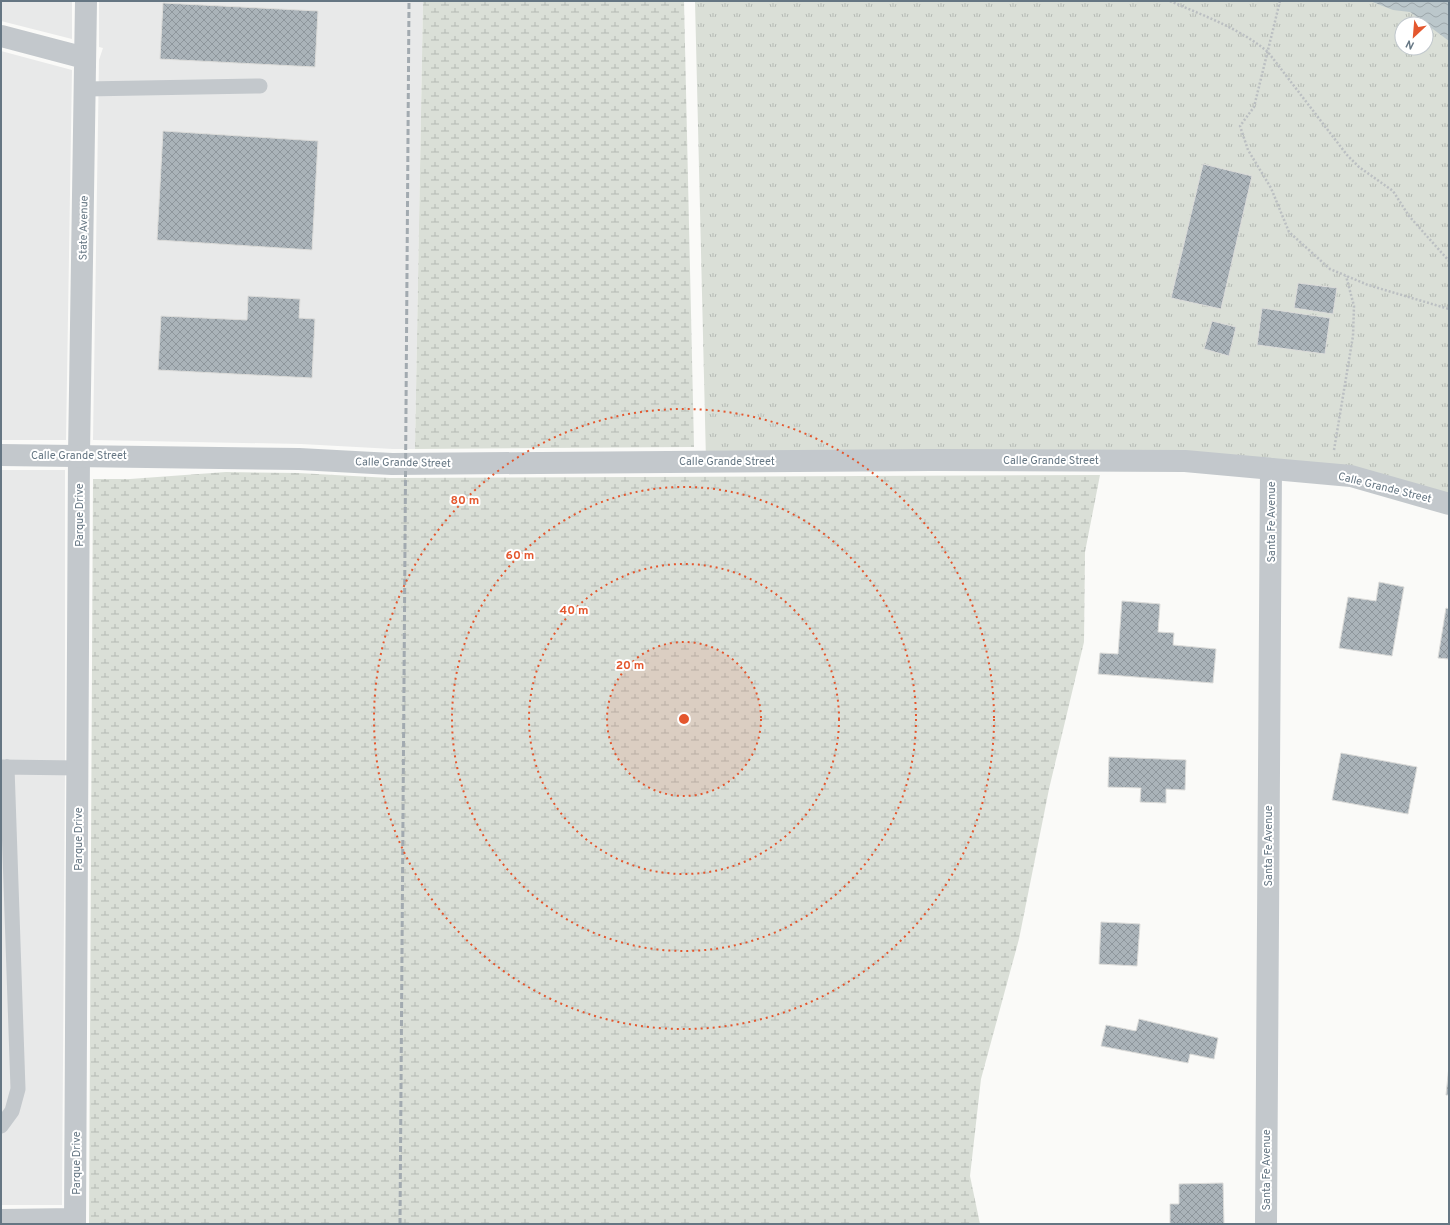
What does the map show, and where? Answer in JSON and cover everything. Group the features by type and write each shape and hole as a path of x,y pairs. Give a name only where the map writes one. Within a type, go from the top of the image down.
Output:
{"street":[{"name":"State Avenue","path":"79,455 86,1"},
{"path":"1,36 85,58"},
{"name":"Calle Grande Street","path":"1,455 299,459 392,464 931,460 1185,461 1351,476 1449,504"},
{"name":"Parque Drive","path":"75,1222 79,768 79,455"},
{"name":"Santa Fe Avenue","path":"1266,1224 1271,469"},
{"path":"1,1220 75,1222"}],"lane":[{"path":"85,89 260,86"},
{"path":"1,1126 12,1111 18,1089 4,767 79,768"}],"path":[{"path":"1170,1 1234,28 1253,39 1268,52 1347,154 1359,167 1393,191 1409,216 1449,261"},
{"path":"1280,1 1254,107 1240,126 1246,144 1271,188 1289,232 1330,269 1368,285 1449,309"},
{"path":"1329,474 1353,336 1354,306 1346,276"}],"shaded area":[{"path":"1,1 72,1 72,39 1,21"},
{"path":"99,1 423,1 415,449 301,444 93,440 99,60 103,48 99,47"},
{"path":"1,51 72,70 66,440 1,440"},
{"path":"1,470 65,470 65,769 62,1205 1,1205"}],"green space":[{"path":"423,1 684,1 694,447 415,449"},
{"path":"695,1 1449,1 1449,504 1330,467 706,461"},
{"path":"226,472 298,473 390,478 1100,475 1085,552 1084,642 1049,789 1019,939 981,1079 970,1176 980,1224 89,1224 93,479 130,479"}],"water":[{"path":"1370,1 1449,1 1449,41 1434,30 1434,16 1415,16 1410,12 1393,10"}],"building":[{"path":"163,3 318,11 315,67 160,59"},
{"path":"163,131 318,141 312,250 157,240"},
{"path":"1203,164 1252,176 1221,309 1171,298"},
{"path":"1298,283 1337,288 1333,314 1294,308"},
{"path":"248,296 300,299 299,318 315,319 312,378 158,370 161,316 247,320"},
{"path":"1262,308 1330,318 1325,354 1257,345"},
{"path":"1212,321 1236,327 1229,356 1204,349"},
{"path":"1379,582 1404,587 1392,656 1339,648 1348,597 1376,601"},
{"path":"1122,601 1160,604 1158,632 1174,633 1173,645 1216,649 1213,683 1098,674 1100,653 1118,654"},
{"path":"1446,608 1449,609 1449,659 1438,658"},
{"path":"1341,753 1417,767 1408,814 1332,800"},
{"path":"1109,757 1186,760 1185,790 1166,789 1166,803 1140,802 1141,788 1108,787"},
{"path":"1101,922 1140,924 1137,966 1099,964"},
{"path":"1139,1019 1218,1038 1214,1059 1190,1054 1188,1063 1101,1046 1106,1025 1136,1031"},
{"path":"1449,1066 1449,1095 1446,1095"},
{"path":"1223,1183 1224,1224 1170,1224 1170,1204 1179,1204 1179,1184"}],"railway":[{"path":"400,1224 409,1"}]}
